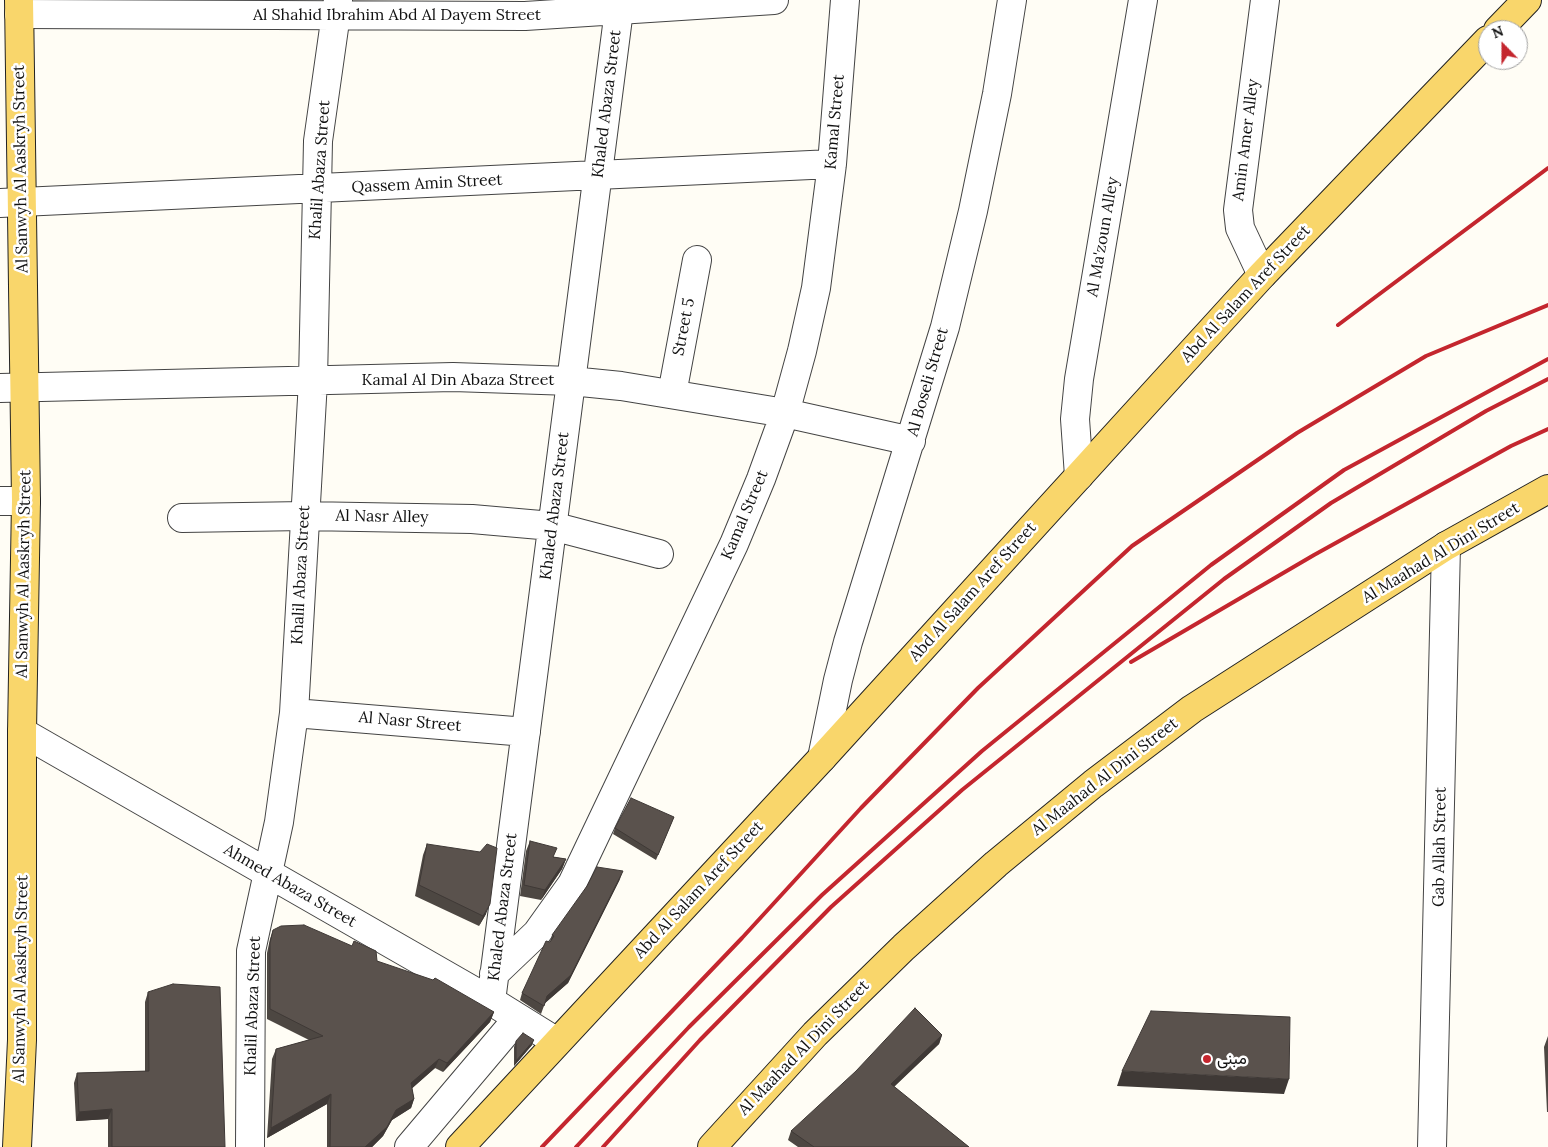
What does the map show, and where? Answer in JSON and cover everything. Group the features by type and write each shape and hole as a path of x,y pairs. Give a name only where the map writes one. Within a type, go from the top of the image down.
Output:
{"main road":[{"path":"1508,20 1527,0"},
{"name":"Al Sanwyh Al Aaskryh Street","path":"17,1147 22,1030 22,732 13,501 11,203 19,7"},
{"name":"Abd Al Salam Aref Street","path":"460,1147 822,758 1262,275 1478,50"},
{"name":"Al Maahad Al Dini Street","path":"712,1145 815,1034 904,947 996,864 1093,784 1192,709 1446,546 1548,489"}],"street":[{"name":"Al Shahid Ibrahim Abd Al Dayem Street","path":"19,7 337,7 619,10 774,0"},
{"name":"Kamal Street","path":"493,988 537,933 572,884 734,544 761,479 785,413 802,351 816,288 832,164 845,0"},
{"name":"Al Boseli Street","path":"822,758 840,670 944,327 973,211 997,94 1012,0"},
{"name":"Al Ma'zoun Alley","path":"1079,476 1075,419 1079,379 1143,0"},
{"name":"Amin Amer Alley","path":"1262,275 1240,228 1238,210 1265,0"},
{"name":"Khalil Abaza Street","path":"250,1147 252,951 279,822 294,713 313,381 318,141 337,7"},
{"name":"Khaled Abaza Street","path":"493,988 619,10"},
{"name":"Qassem Amin Street","path":"11,203 832,164"},
{"name":"Street 5","path":"672,394 697,260"},
{"name":"Kamal Al Din Abaza Street","path":"12,389 453,377 571,381 672,394 785,413 911,441"},
{"name":"Al Nasr Alley","path":"182,518 304,516 472,519 552,526 659,554"},
{"name":"Gab Allah Street","path":"1432,1147 1446,546"},
{"name":"Al Nasr Street","path":"294,713 526,732"},
{"name":"Ahmed Abaza Street","path":"22,732 267,873 493,988 518,1018 557,1042"},
{"path":"409,1147 518,1018"}],"building":[{"path":"631,798 674,817 658,855 615,828"},
{"path":"530,841 557,848 553,857 566,859 545,890 524,885"},
{"path":"427,844 480,852 487,844 497,848 490,904 483,916 419,885"},
{"path":"597,867 623,871 571,975 547,996 544,1006 522,993 546,941 550,942 554,936 552,935 587,886"},
{"path":"304,925 352,946 354,941 376,951 377,961 433,980 435,978 494,1012 447,1063 439,1059 411,1083 414,1099 396,1110 387,1127 365,1147 330,1147 331,1094 271,1128 276,1049 323,1036 270,1009 270,943 273,930 281,926"},
{"path":"173,984 220,987 225,1147 112,1147 112,1109 79,1112 77,1073 149,1071 148,992"},
{"path":"915,1008 942,1035 891,1084 969,1147 814,1147 791,1131 856,1071"},
{"name":"مبنى","path":"1151,1011 1290,1017 1289,1079 1122,1071"},
{"path":"523,1033 534,1040 516,1061 516,1041"}],"railway":[{"path":"1338,325 1548,168"},
{"path":"542,1147 742,938 861,808 978,688 1132,546 1297,433 1426,356 1548,305"},
{"path":"576,1147 689,1027 822,895 982,751 1211,565 1344,470 1548,359"},
{"path":"603,1147 700,1040 831,907 962,790 1224,579 1331,503 1486,411 1548,379"},
{"path":"1131,662 1314,555 1511,446 1548,429"}],"place":[{"name":"مبنى","path":"1207,1059"}]}
